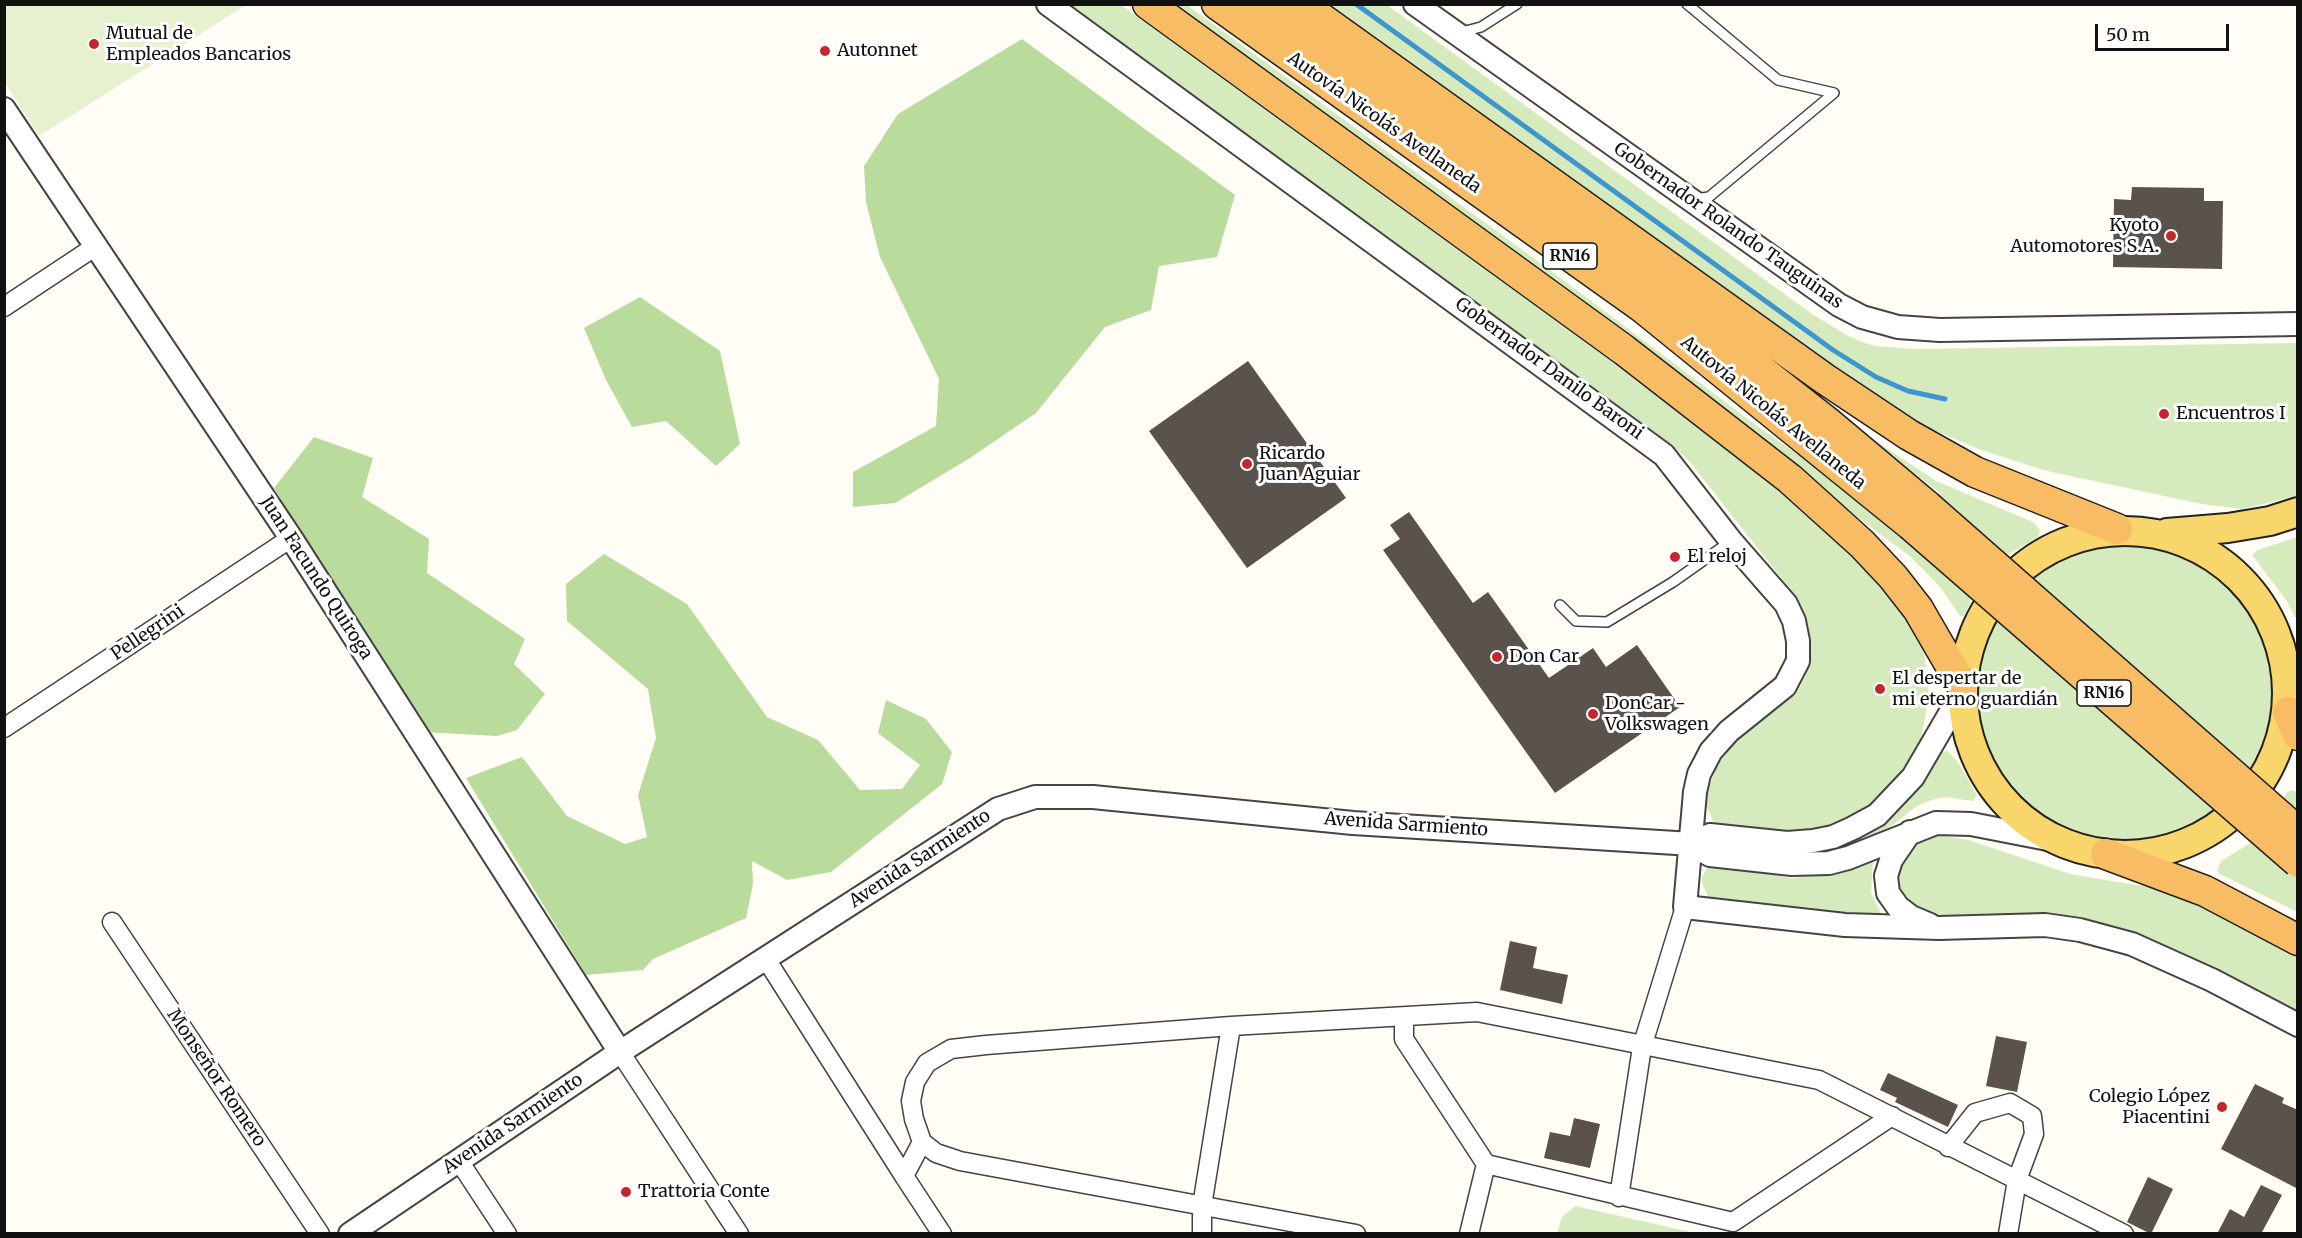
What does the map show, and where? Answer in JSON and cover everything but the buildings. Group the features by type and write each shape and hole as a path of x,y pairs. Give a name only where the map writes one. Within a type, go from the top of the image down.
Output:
{"highway":[{"path":"1148,4 1624,350 1790,479 1862,544 1893,577 1918,609 1962,689"},
{"name":"Autovía Nicolás Avellaneda","path":"1217,4 1641,307 1919,515 2298,832"},
{"name":"Autovía Nicolás Avellaneda","path":"1259,4 1640,275 1827,422 1919,515 2298,862"},
{"path":"1301,4 1825,379 1909,435 1975,472 2116,529"},
{"path":"2106,854 2205,891 2298,940"}],"main road":[{"path":"2155,534 2228,528 2270,521 2298,512"},
{"path":"2116,529 2155,534 2201,549 2232,570 2258,598 2276,631 2284,658 2293,709 2272,765 2250,798 2221,825 2185,844 2146,855 2106,854 2058,841 2023,819 1988,781 1974,753 1965,723 1962,689 1967,652 1978,622 1996,594 2018,570 2045,551 2075,538 2116,529"}],"street":[{"name":"Gobernador Danilo Baroni","path":"1048,4 1664,455 1731,541 1786,604 1794,621 1798,641 1798,661 1785,686 1729,731 1711,751 1699,774 1695,792 1692,844 1684,907"},
{"name":"Gobernador Rolando Tauguinas","path":"1415,4 1839,305 1878,322 1898,327 1940,330 2298,324"},
{"name":"Juan Facundo Quiroga","path":"4,109 291,538 620,1052"},
{"path":"4,307 96,246"},
{"name":"Pellegrini","path":"4,728 291,538"},
{"name":"Avenida Sarmiento","path":"1692,844 1710,835 1787,843 1813,841 1833,837 1853,828 1877,814 1912,777 1962,689"},
{"name":"Avenida Sarmiento","path":"350,1233 620,1052 998,809 1035,798 1093,797 1353,822 1692,844 1710,855 1810,865 1848,858 1936,823 1953,823 2058,841"},
{"path":"1910,832 1891,860 1886,876 1888,893 1898,907 1911,917 1940,928"},
{"path":"1619,1197 1642,1047 1684,907 1845,925 1940,928 2045,925 2108,937 2132,944 2212,980 2298,1025"},
{"name":"Monseñor Romero","path":"112,922 320,1233"},
{"path":"766,959 942,1233"},
{"path":"1356,1233 960,1161 936,1153 922,1142 911,1101 915,1082 927,1063 951,1049 1231,1026 1404,1018 1478,1012 1642,1047 1819,1080 1948,1147 2124,1233"},
{"path":"1404,1018 1404,1040 1486,1164 1732,1228 1892,1116"},
{"path":"1202,1233 1202,1206 1231,1026"},
{"path":"620,1052 739,1233"},
{"path":"1948,1147 1975,1113 2010,1103 2032,1116 2034,1134 2018,1180 2008,1233"},
{"path":"904,1176 922,1142"},
{"path":"459,1161 507,1233"},
{"path":"1469,1233 1486,1164"}],"lane":[{"path":"1456,33 1481,27 1517,4"},
{"path":"1687,4 1778,80 1834,93 1709,196 1688,200"},
{"path":"1560,605 1576,621 1607,622 1673,582 1731,541"}],"green space":[{"name":"Mutual de Empleados Bancarios","path":"5,4 246,5 39,136 5,83"},
{"path":"1064,5 1121,5 1599,352 1867,558 1923,641 1929,697 1920,744 1910,763 1881,797 1859,814 1820,830 1780,831 1719,826 1713,821 1706,805 1706,795 1717,765 1733,744 1756,722 1798,691 1806,675 1811,640 1804,612 1793,593 1690,462 1674,447"},
{"path":"1170,5 1187,5 1558,276 1757,426 1907,531 1940,493 1456,127 1873,439 1936,481 2033,522 2040,530 2038,537 2002,558 1974,593 1964,616 1960,616 1941,588 1911,557"},
{"path":"1322,5 1387,5 1812,314 1850,337 1874,346 1914,349 2297,343 2297,496 2242,509 2202,504 2047,471 1981,450 1924,426 1873,400"},
{"path":"1022,39 1235,195 1217,257 1159,266 1151,310 1105,327 1036,413 970,458 895,503 853,507 853,472 936,426 939,379 880,257 866,202 864,166 898,114"},
{"path":"640,297 720,351 740,444 716,466 666,421 632,427 606,380 584,328"},
{"path":"314,437 373,458 362,497 429,539 427,573 525,639 514,664 545,694 517,730 497,736 424,732 274,488"},
{"path":"2297,537 2297,621 2286,600 2252,555 2258,550"},
{"path":"2128,542 2157,545 2185,553 2211,567 2234,586 2253,609 2267,635 2275,663 2278,692 2275,721 2267,749 2253,775 2234,798 2211,817 2185,831 2157,839 2128,842 2099,839 2071,831 2045,817 2022,798 2003,775 1989,749 1981,721 1978,692 1981,663 1989,635 2003,609 2022,586 2045,567 2071,553 2099,545"},
{"path":"604,554 687,604 767,717 818,740 860,790 902,789 920,765 878,733 886,700 926,719 952,752 942,784 831,872 787,880 752,861 753,884 746,918 653,959 643,970 586,975 466,778 522,757 567,816 625,844 647,837 638,795 656,738 648,689 567,621 566,584"},
{"path":"1948,751 1958,762 1977,795 1973,801 1945,797 1932,800 1917,806 1868,844 1828,856 1803,853 1829,850 1847,844 1881,825 1912,796 1942,752"},
{"path":"2293,790 2297,793 2297,912 2220,874 2217,870 2221,861 2257,839 2277,814 2287,792"},
{"path":"1928,833 1969,840 2070,874 2154,888 2222,912 2297,953 2297,1013 2135,935 1941,918 1926,914 1902,895 1895,881 1898,855"},
{"path":"1873,859 1871,893 1884,919 1714,900 1708,896 1702,883 1702,877 1709,865 1793,878 1833,873"},
{"path":"1575,1206 1695,1233 1557,1233 1562,1217"}],"waterway":[{"path":"1356,4 1833,350 1876,377 1908,391 1945,399"}],"place":[{"name":"Mutual de Empleados Bancarios","path":"94,44"},
{"name":"Autonnet","path":"825,51"},
{"name":"Kyoto Automotores S.A.","path":"2171,236"},
{"name":"Encuentros I","path":"2164,414"},
{"name":"Ricardo Juan Aguiar","path":"1247,464"},
{"name":"El reloj","path":"1675,557"},
{"name":"Don Car","path":"1497,657"},
{"name":"El despertar de mi eterno guardián","path":"1880,689"},
{"name":"DonCar - Volkswagen","path":"1593,714"},
{"name":"Colegio López Piacentini","path":"2222,1107"},
{"name":"Trattoria Conte","path":"626,1192"}]}
